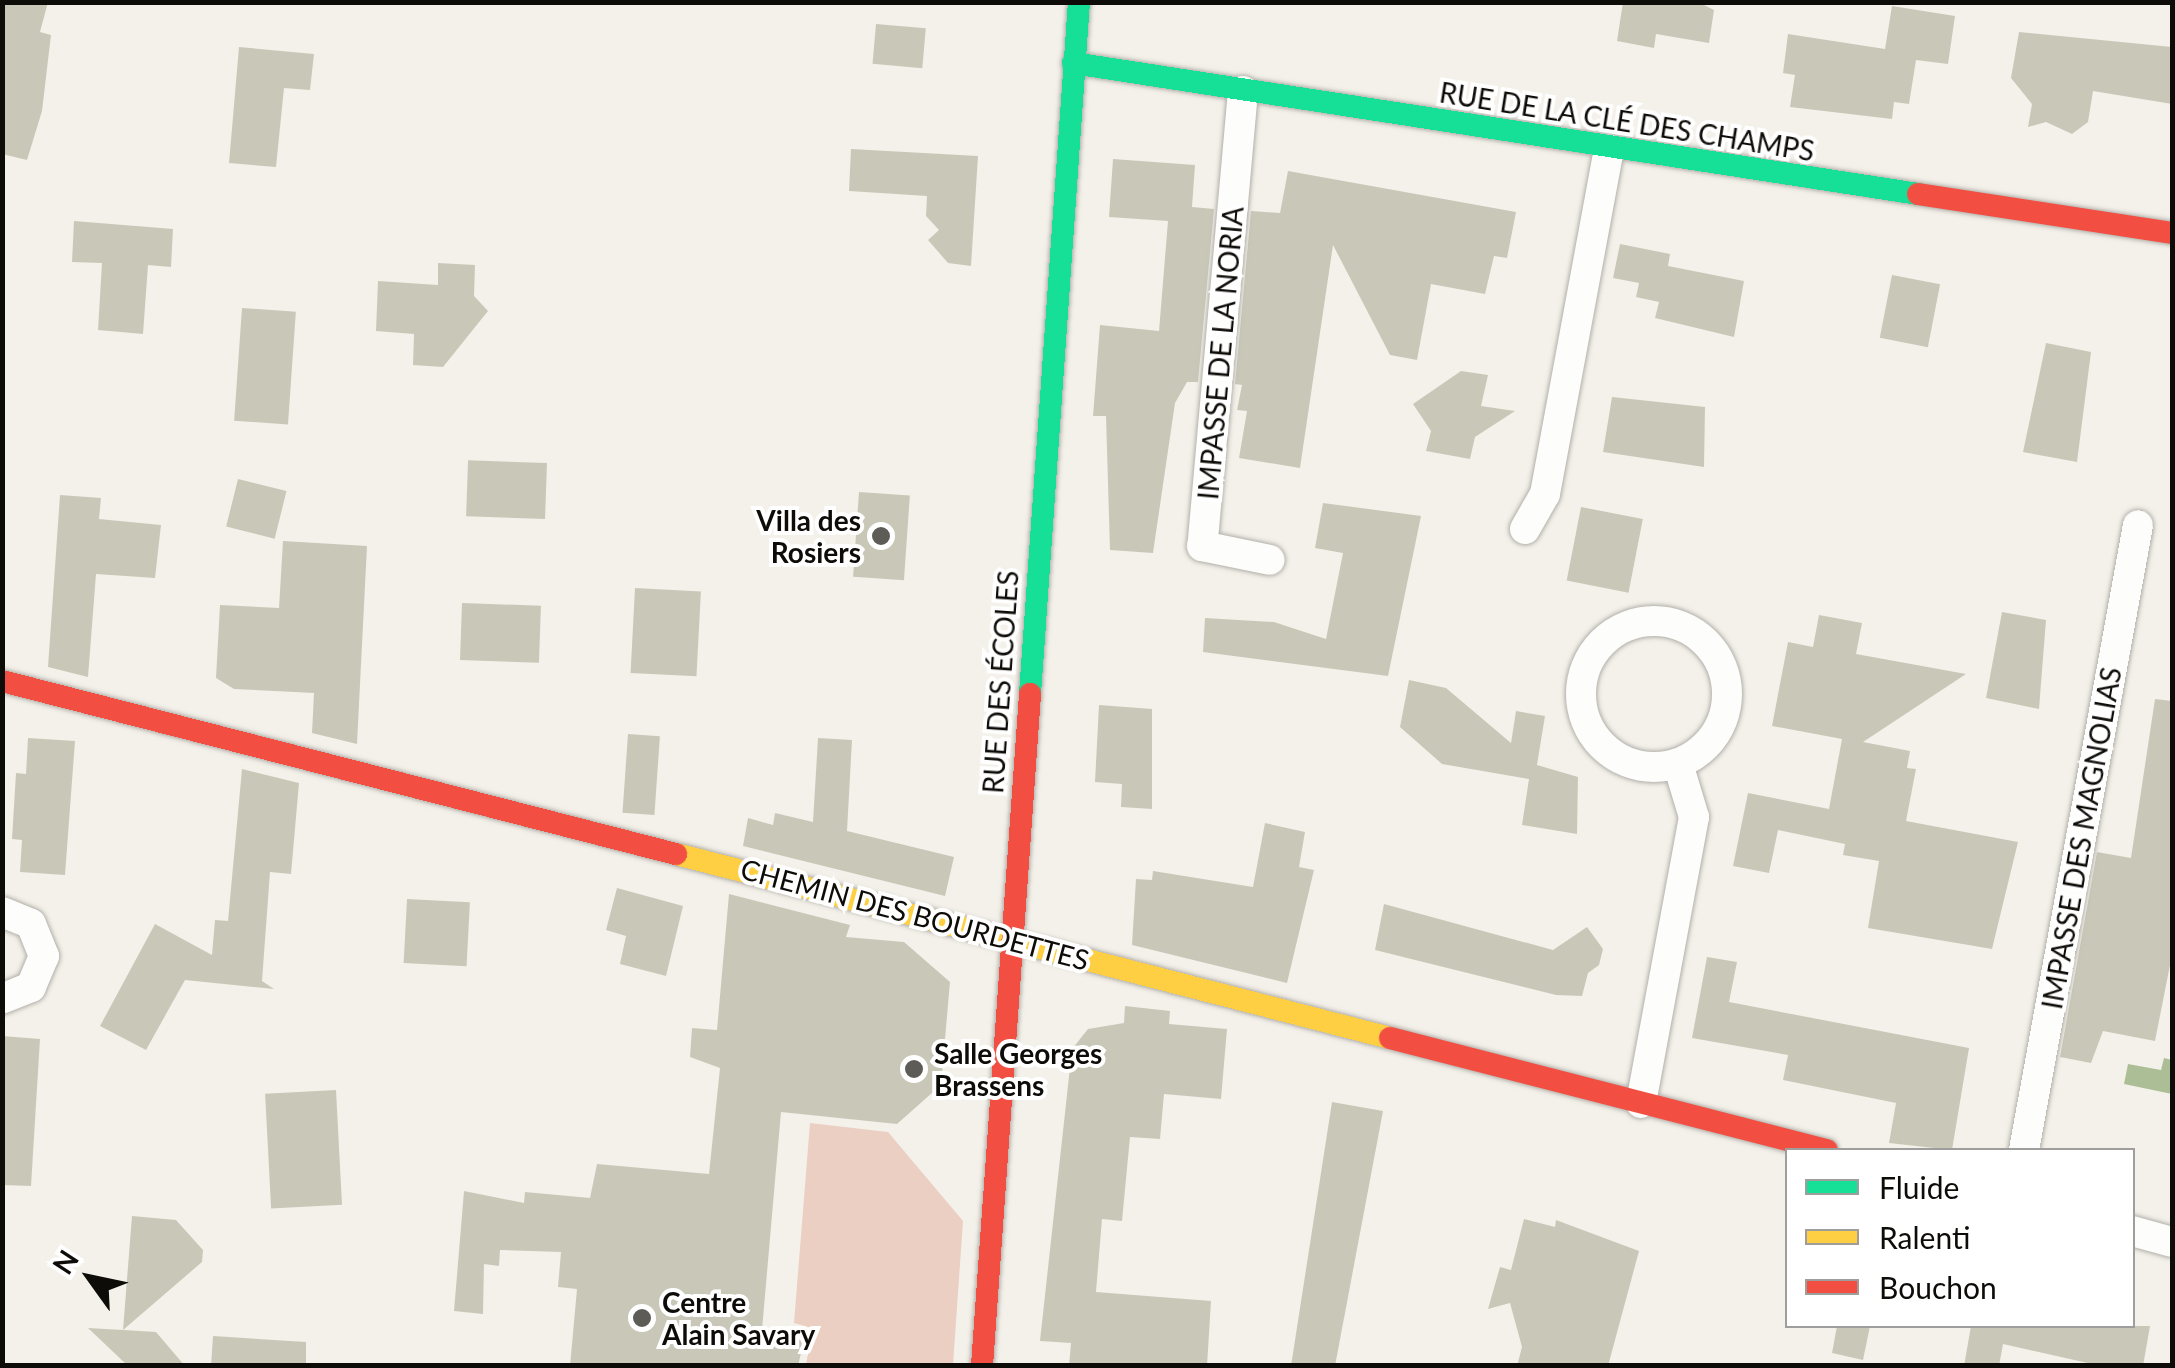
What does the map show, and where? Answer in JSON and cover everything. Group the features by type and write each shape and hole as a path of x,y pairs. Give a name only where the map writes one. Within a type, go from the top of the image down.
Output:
{"street":[{"name":"RUE DES ÉCOLES","path":"982,1366 1079,2"},
{"name":"RUE DE LA CLÉ DES CHAMPS","path":"1073,62 1609,150 2172,233"},
{"name":"IMPASSE DE LA NORIA","path":"1243,90 1202,546 1270,560"},
{"path":"1525,529 1545,494 1609,150"},
{"name":"IMPASSE DES MAGNOLIAS","path":"2024,1148 2138,525"},
{"path":"1639,622 1687,628 1706,642 1724,674 1726,710 1716,733 1678,764 1655,768 1620,759 1593,736 1583,714 1580,691 1598,646 1639,622"},
{"name":"CHEMIN DES BOURDETTES","path":"2,681 864,896 1011,944 1819,1148"},
{"path":"1641,1103 1694,817 1678,764"},
{"path":"2,912 32,924 44,956 31,987 2,998"},
{"path":"2135,1232 2172,1242"}],"shaded area":[{"path":"2164,1058 2172,1060 2172,1094 2124,1084 2128,1064 2161,1070"},
{"path":"810,1123 888,1132 963,1221 953,1365 806,1365 812,1328 794,1323"}],"building":[{"path":"2,2 48,2 40,32 51,35 42,111 27,160 2,154"},
{"path":"1623,2 1698,2 1714,10 1709,43 1656,34 1654,48 1617,41"},
{"path":"1892,6 1955,16 1948,64 1916,60 1909,104 1894,102 1892,119 1790,107 1795,75 1783,73 1788,34 1885,49"},
{"path":"876,24 926,28 922,68 873,64"},
{"path":"2019,32 2172,47 2172,104 2093,91 2088,122 2072,134 2046,122 2028,127 2032,104 2011,78"},
{"path":"239,47 314,54 310,90 284,88 276,167 229,163"},
{"path":"851,149 978,156 971,266 948,263 928,240 939,230 926,216 927,196 849,191"},
{"path":"1113,159 1195,165 1192,207 1214,209 1198,382 1187,382 1175,403 1153,553 1110,550 1106,416 1093,416 1100,325 1159,331 1168,221 1109,217"},
{"path":"1288,171 1516,212 1507,258 1494,256 1485,294 1431,284 1417,360 1390,355 1333,245 1300,468 1239,458 1247,411 1237,410 1242,385 1235,384 1251,211 1280,213"},
{"path":"74,221 173,229 171,267 148,265 143,334 98,330 102,263 72,262"},
{"path":"1620,244 1670,254 1668,266 1744,281 1734,337 1655,318 1659,302 1636,297 1639,283 1613,278"},
{"path":"438,263 475,265 474,296 488,311 443,367 413,365 414,334 376,331 378,281 438,285"},
{"path":"1892,275 1940,284 1928,347 1880,338"},
{"path":"242,308 296,312 288,424 234,421"},
{"path":"2046,343 2091,352 2077,462 2023,452"},
{"path":"1461,371 1488,375 1481,406 1515,411 1475,437 1470,459 1426,451 1431,431 1413,404"},
{"path":"1612,397 1705,407 1704,467 1603,452"},
{"path":"468,460 547,463 545,519 466,516"},
{"path":"238,479 287,491 275,539 226,527"},
{"name":"Villa des Rosiers","path":"859,492 910,496 904,580 853,577"},
{"path":"60,495 101,498 99,519 161,525 155,578 96,574 88,677 48,667"},
{"path":"1323,503 1421,516 1388,676 1203,652 1205,618 1274,622 1326,639 1343,553 1315,548"},
{"path":"1581,507 1643,519 1629,593 1567,581"},
{"path":"283,541 367,546 357,744 312,733 314,693 234,689 216,678 220,605 279,608"},
{"path":"635,588 701,591 696,676 631,673"},
{"path":"462,603 541,606 539,663 460,660"},
{"path":"2002,612 2046,620 2039,709 1986,698"},
{"path":"1819,615 1862,623 1856,654 1966,674 1863,742 1910,751 1907,768 1916,769 1906,821 2018,842 1992,949 1868,928 1879,861 1843,855 1845,844 1778,830 1769,873 1733,866 1748,793 1829,809 1842,739 1772,726 1788,642 1813,647"},
{"path":"1409,680 1446,688 1511,743 1516,711 1545,716 1537,765 1578,777 1577,834 1522,825 1529,779 1442,764 1400,727"},
{"path":"2155,699 2172,701 2172,955 2155,1041 2103,1031 2091,1063 2060,1057 2097,852 2131,858"},
{"path":"1099,705 1152,709 1152,809 1121,807 1122,784 1095,782"},
{"path":"628,734 660,736 654,815 622,813"},
{"path":"28,738 75,741 65,875 20,872 22,840 12,839 16,773 26,774"},
{"path":"818,738 852,740 847,831 954,857 945,896 743,846 748,818 773,825 775,813 813,822"},
{"path":"242,769 299,783 291,874 270,872 262,981 274,989 185,980 146,1050 100,1026 155,924 212,955 215,920 228,921"},
{"path":"1265,823 1305,832 1299,867 1314,870 1287,983 1132,945 1136,879 1152,880 1153,871 1253,887"},
{"path":"617,888 683,906 666,976 620,964 626,936 606,930"},
{"path":"729,894 850,925 846,937 904,942 950,982 941,1085 897,1124 781,1112 762,1330 804,1341 798,1366 570,1366 577,1289 558,1287 561,1252 500,1250 499,1266 484,1264 483,1314 454,1311 464,1191 524,1203 525,1192 590,1198 597,1164 709,1174 720,1068 690,1057 692,1028 717,1030"},
{"path":"407,899 470,902 467,966 404,963"},
{"path":"1384,904 1553,950 1587,927 1603,949 1599,965 1588,973 1582,996 1556,995 1375,950"},
{"path":"1707,957 1737,962 1729,1002 1969,1048 1952,1148 1889,1143 1896,1103 1783,1080 1788,1055 1692,1038"},
{"path":"1125,1006 1170,1011 1169,1024 1227,1029 1221,1099 1164,1094 1160,1139 1130,1137 1122,1221 1102,1219 1096,1292 1211,1301 1207,1366 1069,1366 1071,1343 1040,1341 1072,1049 1088,1029 1124,1023"},
{"path":"2,1036 40,1039 31,1186 2,1185"},
{"path":"336,1090 342,1205 271,1209 265,1094"},
{"path":"1332,1102 1383,1111 1335,1366 1291,1366"},
{"path":"132,1216 176,1220 203,1250 202,1262 123,1330"},
{"path":"1524,1219 1555,1227 1556,1220 1639,1251 1608,1366 1517,1366 1522,1347 1510,1303 1488,1309 1500,1267 1511,1270"},
{"path":"2150,1326 2143,1366 2101,1366 2003,1344 1999,1366 1964,1366 1971,1328"},
{"path":"88,1328 156,1332 185,1366 128,1366"},
{"path":"1837,1328 1870,1328 1863,1360 1832,1353"},
{"path":"213,1336 306,1342 306,1366 211,1366"}],"traffic: fast":[{"path":"1030,694 1079,2"},
{"path":"1073,63 1918,194"}],"traffic: slow":[{"path":"676,854 1390,1038"}],"traffic: jam":[{"path":"1918,194 2172,233"},
{"path":"2,681 676,854"},
{"path":"982,1366 1030,694"},
{"path":"1390,1038 1819,1148"}],"place":[{"name":"Villa des Rosiers","path":"881,536"},
{"name":"Salle Georges Brassens","path":"914,1069"},
{"name":"Centre Alain Savary","path":"642,1318"}]}
